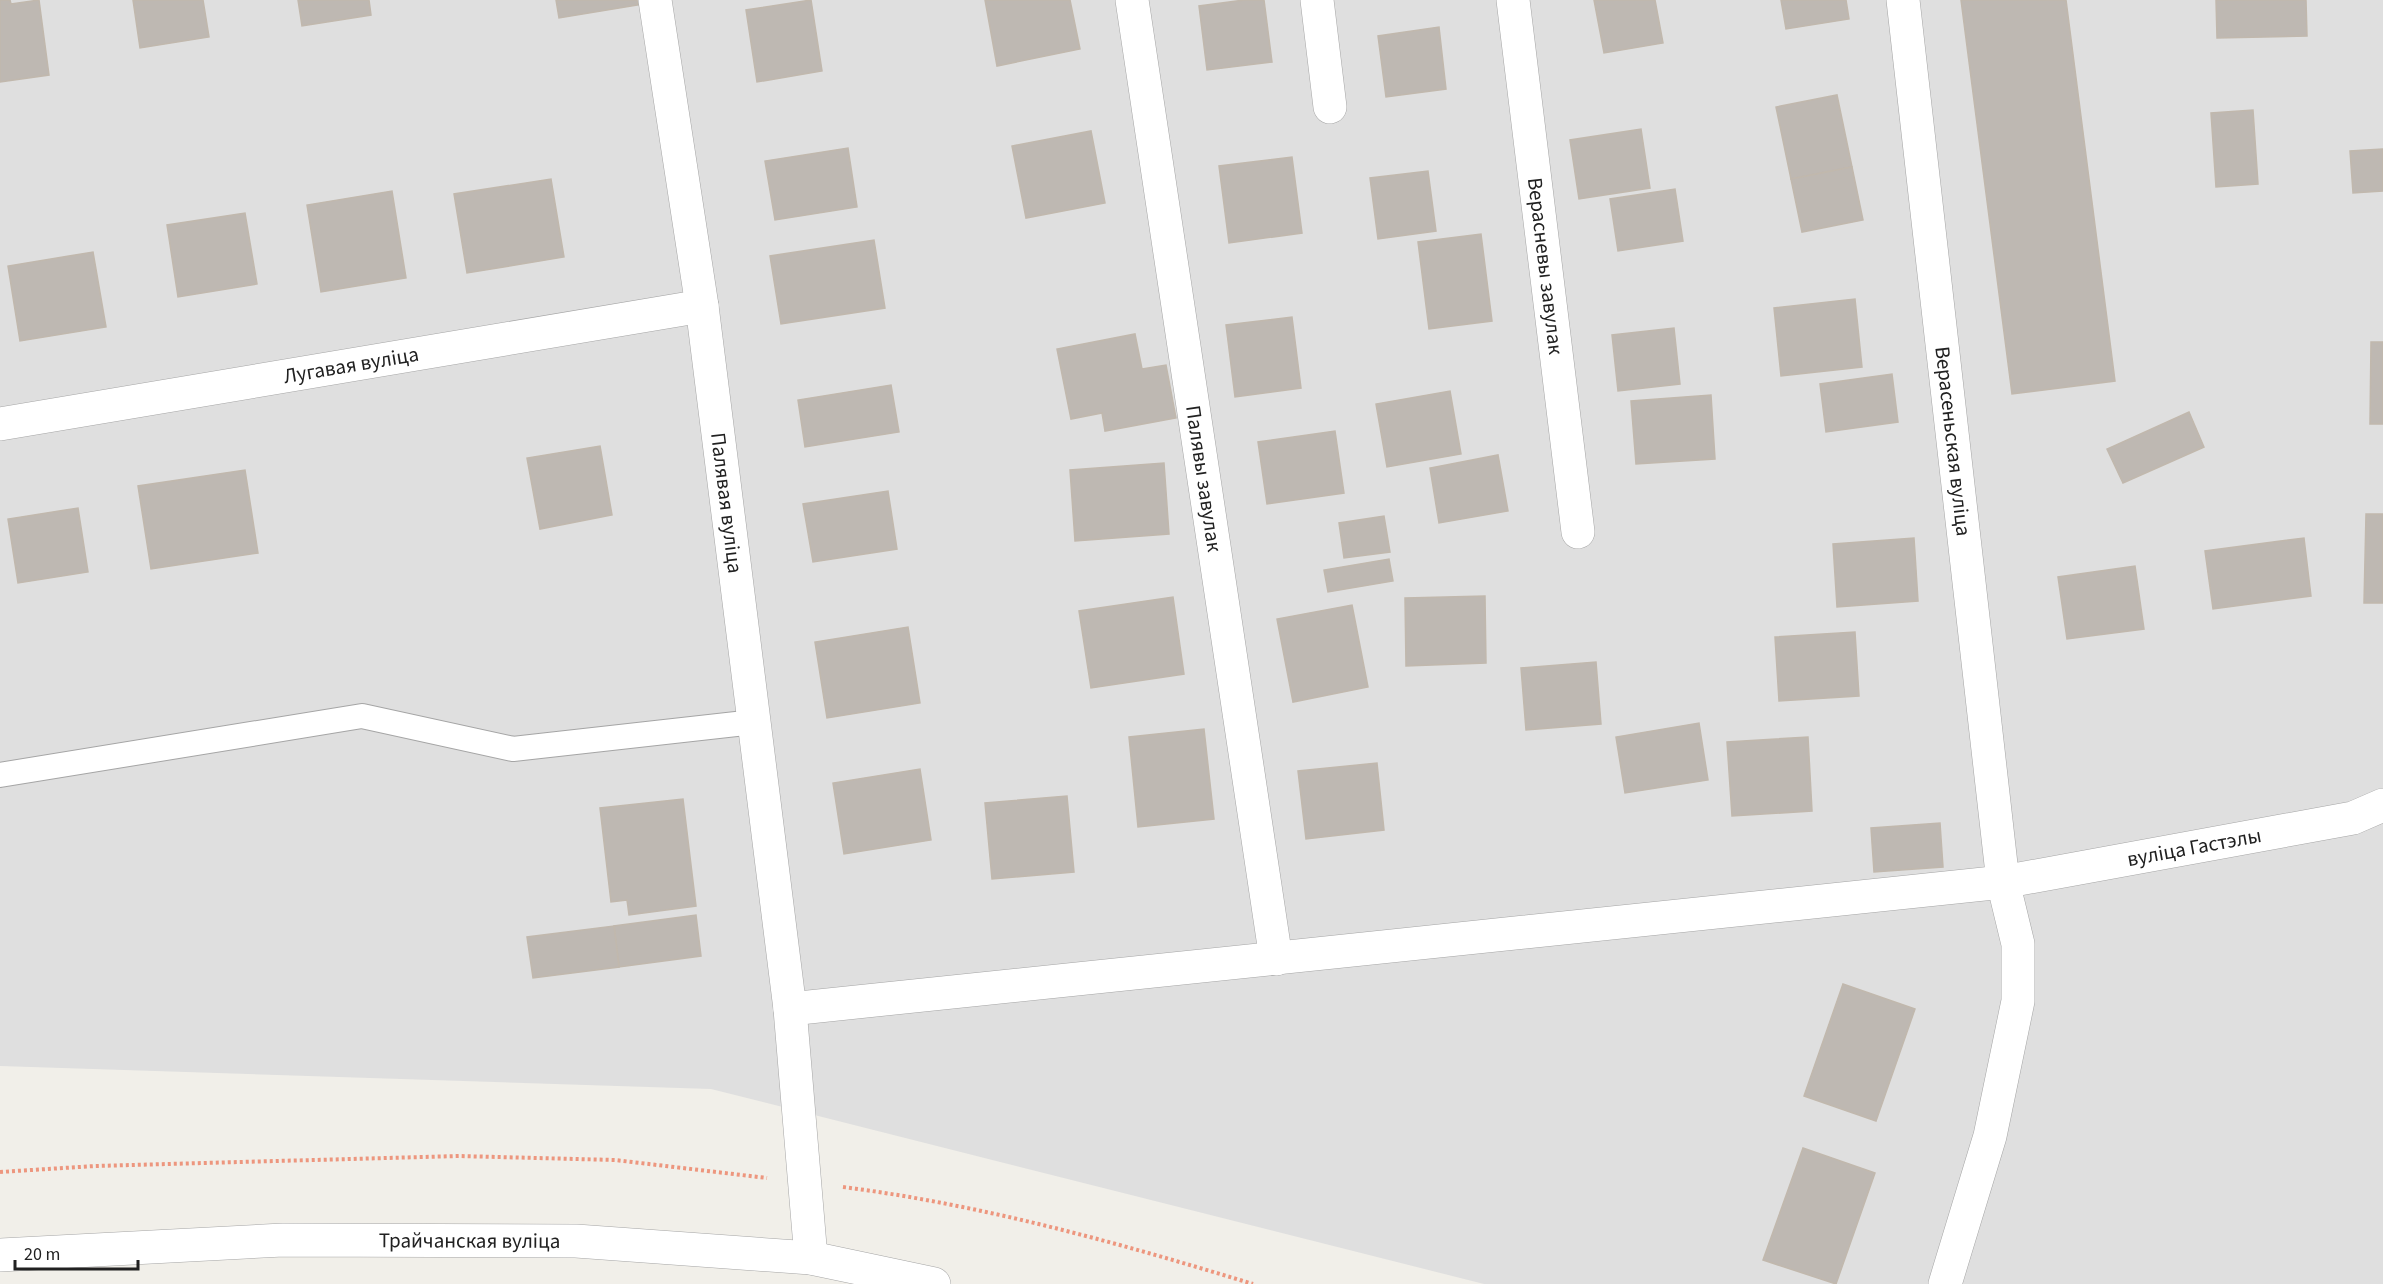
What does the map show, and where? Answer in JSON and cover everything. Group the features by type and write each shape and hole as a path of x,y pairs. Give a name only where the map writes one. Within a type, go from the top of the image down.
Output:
{"street":[{"name":"Палявая вуліца","path":"655,0 702,306 790,1009 811,1258"},
{"name":"Палявы завулак","path":"1132,0 1276,960"},
{"path":"1317,0 1330,107"},
{"name":"Верасневы завулак","path":"1513,0 1578,532"},
{"name":"Верасеньская вуліца","path":"1903,0 2003,882 2018,944 2018,1001 1990,1136 1945,1284"},
{"name":"Лугавая вуліца","path":"0,424 702,306"},
{"name":"вуліца Гастэлы","path":"790,1009 1276,960 2003,882 2353,818 2383,805"},
{"name":"Трайчанская вуліца","path":"0,1255 284,1240 576,1241 811,1258 934,1284"}],"lane":[{"path":"0,775 362,716 513,749 754,722"}],"path":[{"path":"0,1172 96,1166 459,1156 615,1160 887,1193 1125,1245 1253,1284"}],"shaded area":[{"path":"0,0 2383,0 2383,1284 1484,1284 711,1089 0,1066"}],"building":[{"path":"0,0 10,0 11,4 39,0 49,75 0,82"},
{"path":"133,0 203,0 209,37 140,48"},
{"path":"298,0 369,0 371,15 302,26"},
{"path":"556,0 637,0 638,5 559,18"},
{"path":"811,0 822,71 757,82 746,10"},
{"path":"985,0 1070,0 1080,49 997,66"},
{"path":"1244,0 1264,0 1272,62 1207,70 1199,6"},
{"path":"1594,0 1655,0 1663,43 1604,53"},
{"path":"1781,0 1846,0 1849,19 1786,29"},
{"path":"1961,0 2066,0 2115,381 2012,394"},
{"path":"2216,0 2306,0 2307,36 2217,38"},
{"path":"1439,27 1446,89 1386,97 1378,36"},
{"path":"1837,95 1852,167 1791,179 1776,107"},
{"path":"2253,110 2258,184 2216,187 2211,113"},
{"path":"1641,129 1650,188 1579,199 1570,140"},
{"path":"1091,131 1105,203 1026,218 1012,146"},
{"path":"848,148 857,207 775,220 765,161"},
{"path":"2383,149 2383,191 2353,193 2350,151"},
{"path":"1292,157 1302,233 1229,243 1219,166"},
{"path":"1852,167 1863,220 1802,232 1791,179"},
{"path":"1428,171 1436,231 1378,239 1370,178"},
{"path":"551,179 564,257 467,273 454,194"},
{"path":"1675,189 1683,241 1618,251 1610,199"},
{"path":"392,191 406,278 321,292 307,205"},
{"path":"245,213 257,284 178,297 167,225"},
{"path":"1481,234 1492,321 1429,329 1418,242"},
{"path":"874,240 885,308 781,324 770,256"},
{"path":"93,252 106,327 20,341 8,266"},
{"path":"1855,299 1862,367 1781,376 1774,308"},
{"path":"1292,317 1301,388 1235,397 1226,325"},
{"path":"1674,328 1680,384 1618,391 1612,335"},
{"path":"1135,334 1142,369 1166,365 1176,418 1105,431 1102,413 1071,419 1057,349"},
{"path":"2371,342 2383,342 2383,424 2370,424"},
{"path":"1892,374 1898,422 1826,432 1820,384"},
{"path":"891,385 899,432 805,447 798,400"},
{"path":"1450,391 1461,454 1387,467 1376,404"},
{"path":"1711,395 1715,459 1636,464 1631,401"},
{"path":"2189,412 2204,447 2123,483 2107,449"},
{"path":"1335,431 1344,493 1267,504 1258,442"},
{"path":"600,446 612,515 540,529 527,458"},
{"path":"1498,455 1508,511 1439,523 1430,468"},
{"path":"1164,463 1169,534 1075,541 1070,470"},
{"path":"245,470 258,553 151,569 138,486"},
{"path":"888,491 897,549 813,562 803,504"},
{"path":"78,508 88,572 18,583 8,519"},
{"path":"2366,514 2383,514 2383,603 2364,603"},
{"path":"1384,516 1390,552 1344,558 1339,523"},
{"path":"1914,538 1918,601 1837,607 1833,544"},
{"path":"2304,538 2311,596 2213,609 2205,551"},
{"path":"1389,559 1393,581 1328,592 1324,570"},
{"path":"2135,566 2144,629 2067,639 2058,577"},
{"path":"1485,596 1486,663 1406,666 1405,598"},
{"path":"1173,597 1184,674 1091,688 1079,611"},
{"path":"1352,605 1368,687 1293,702 1277,619"},
{"path":"908,627 920,703 827,718 815,642"},
{"path":"1855,632 1859,696 1779,701 1775,637"},
{"path":"1596,662 1601,724 1526,730 1521,668"},
{"path":"1699,723 1708,780 1625,793 1616,737"},
{"path":"1204,729 1214,819 1138,827 1129,737"},
{"path":"1808,737 1812,811 1732,816 1727,742"},
{"path":"1377,763 1384,830 1306,839 1298,771"},
{"path":"920,769 931,840 844,854 833,783"},
{"path":"1067,796 1074,872 992,879 985,803"},
{"path":"683,799 696,906 629,915 627,900 611,902 600,808"},
{"path":"1940,823 1943,867 1874,872 1871,828"},
{"path":"696,915 701,956 619,967 614,926"},
{"path":"614,926 619,967 533,978 527,937"},
{"path":"1843,984 1915,1009 1876,1121 1804,1096"},
{"path":"1803,1148 1875,1173 1836,1284 1763,1260"}]}
